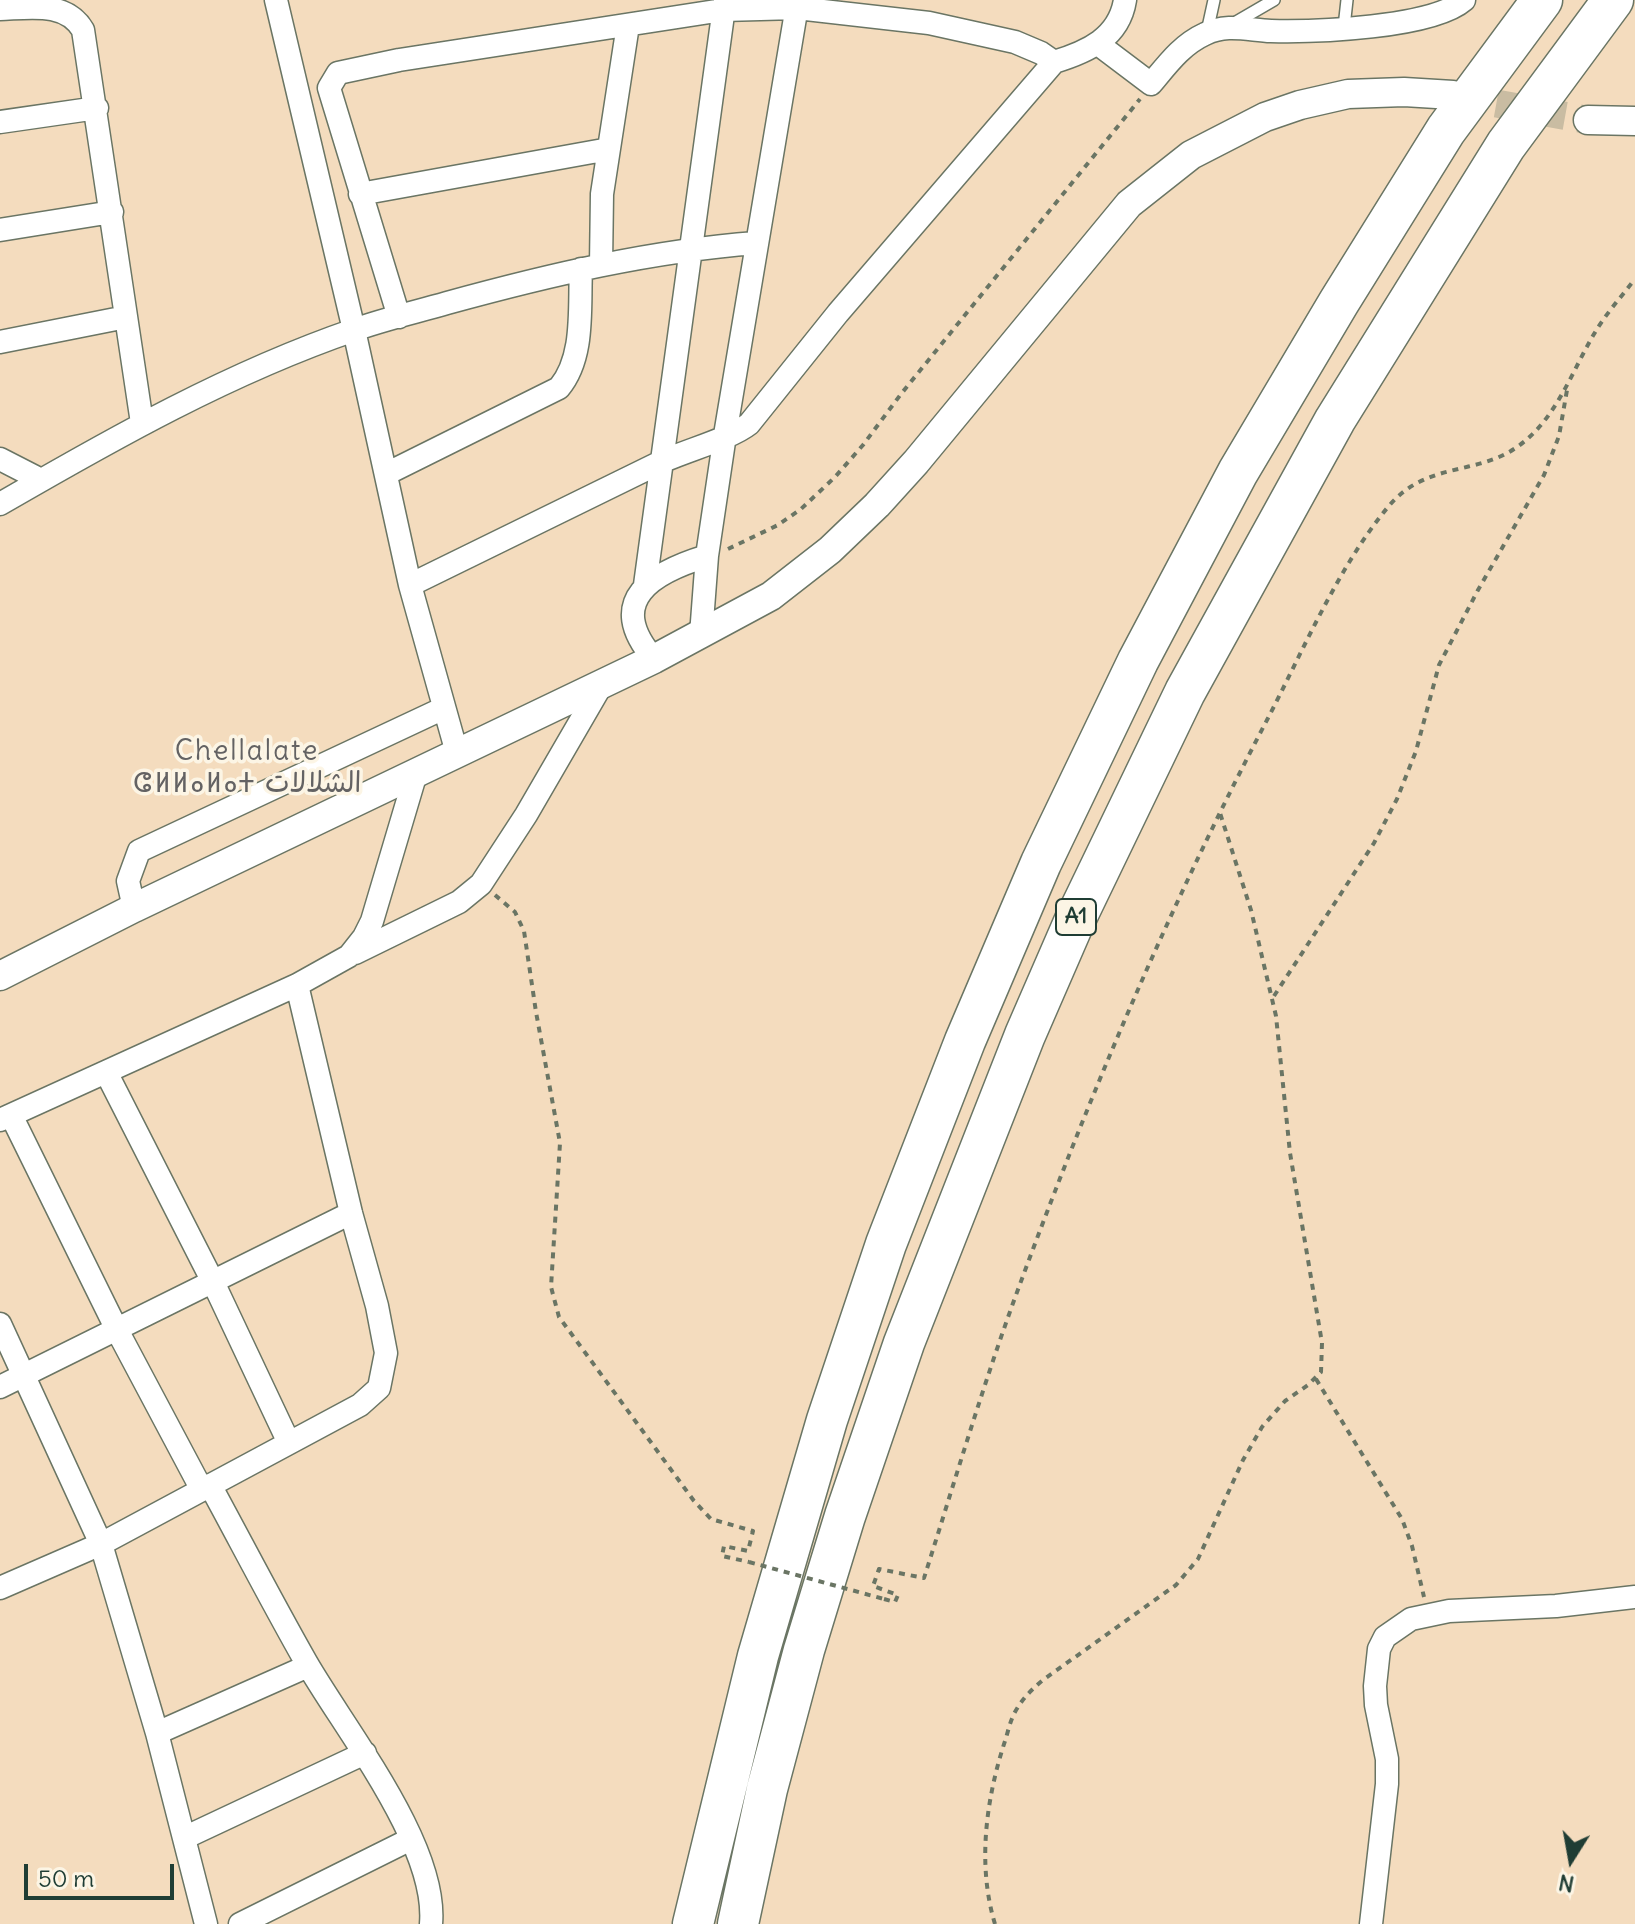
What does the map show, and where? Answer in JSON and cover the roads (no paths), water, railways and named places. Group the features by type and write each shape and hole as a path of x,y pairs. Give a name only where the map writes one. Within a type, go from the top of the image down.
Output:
{"highway":[{"name":"A1","path":"693,1924 758,1656 827,1420 886,1244 965,1041 1041,863 1138,661 1238,472 1446,130 1542,0"},
{"name":"A1","path":"742,1920 767,1789 804,1650 845,1516 904,1343 1025,1035 1075,920 1185,692 1335,420 1506,145 1613,0"}],"street":[{"path":"276,0 410,585 457,753"},
{"path":"410,585 663,462 725,435 737,433 749,424 838,313 1054,62 1098,44 1113,31 1123,12 1125,0"},
{"path":"1098,44 1151,84 1176,54 1217,30 1271,31 1405,23 1441,13 1464,0"},
{"path":"399,317 329,88 338,73 399,60 628,25 724,5 798,4 945,26 1015,42 1054,62"},
{"path":"701,635 707,556 725,435 798,4"},
{"path":"645,585 724,5"},
{"path":"0,9 63,10 76,18 87,45 142,423"},
{"path":"386,474 559,388 570,375 600,215 628,25"},
{"path":"0,976 134,908 654,659 771,596 830,550 877,505 1129,204 1191,155 1265,117 1348,94 1404,92 1453,95"},
{"path":"0,122 97,108"},
{"path":"1588,120 1635,121"},
{"path":"360,194 609,149"},
{"path":"0,230 112,212"},
{"path":"0,504 142,423 243,375 354,330 533,279 691,248 756,243"},
{"path":"0,342 126,317"},
{"path":"0,459 41,480"},
{"path":"654,659 637,633 633,615 637,597 657,575 707,556"},
{"path":"431,1924 431,1899 411,1839 365,1753 308,1666 117,1330 6,1117 297,985 459,902 481,884 526,815 602,684"},
{"path":"134,908 128,881 139,851 444,708"},
{"path":"349,956 372,921 416,773"},
{"path":"0,1588 101,1544 360,1405 379,1388 386,1353 377,1306 351,1213 297,985"},
{"path":"106,1072 213,1282 289,1443"},
{"path":"0,1387 351,1213"},
{"path":"0,1324 101,1544 157,1733 206,1924"},
{"path":"1371,1924 1387,1784 1387,1759 1375,1686 1379,1649 1385,1637 1411,1619 1428,1615 1635,1597"},
{"path":"157,1733 308,1666"},
{"path":"184,1838 365,1753"},
{"path":"240,1924 411,1839"}],"lane":[{"path":"1214,0 1217,30 1274,0"},
{"path":"1344,27 1347,0"}],"tunnel":[{"path":"1455,96 1588,120"}],"district":[{"name":"Chellalate ⵛⵍⵍⴰⵍⴰⵜ الشلالات","path":"247,768"}]}
